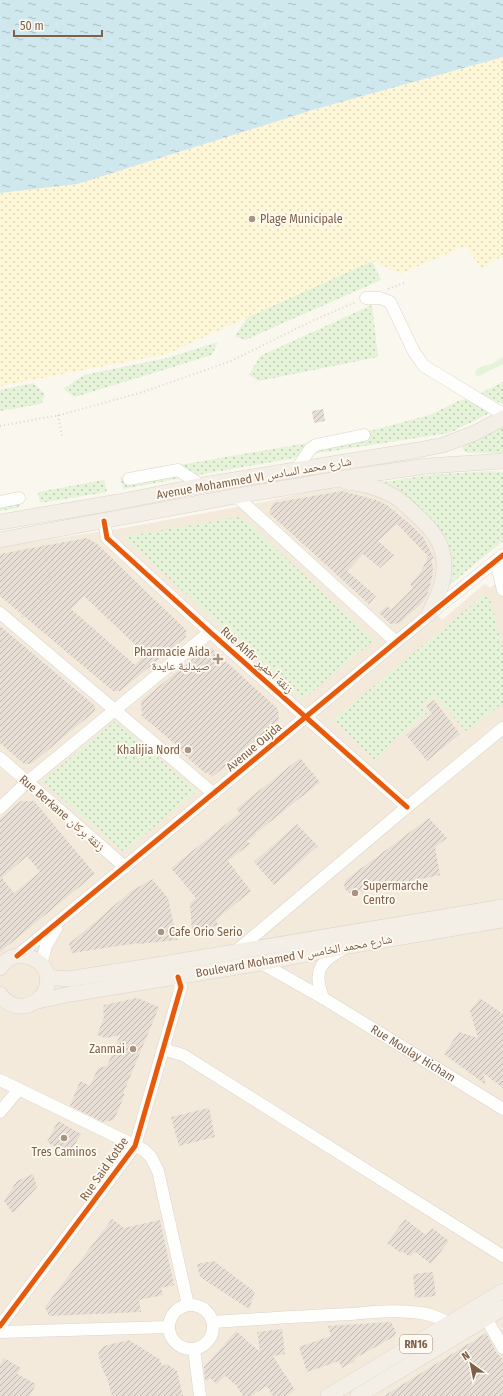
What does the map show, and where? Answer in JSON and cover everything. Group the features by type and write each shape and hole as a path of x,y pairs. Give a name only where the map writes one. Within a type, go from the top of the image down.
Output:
{"main road":[{"name":"Avenue Mohammed VI شارع محمد السادس","path":"0,522 118,502 201,485 443,445 475,433 503,418"},
{"name":"Avenue Mohammed VI شارع محمد السادس","path":"0,540 236,496 334,480 426,466 503,461"},
{"path":"334,480 355,483 388,493 400,500 435,533 442,551 444,573 440,590 429,614"},
{"name":"Boulevard Mohamed V شارع محمد الخامس","path":"44,971 68,978 235,952 503,907"},
{"name":"Boulevard Mohamed V شارع محمد الخامس","path":"6,1006 26,1006 38,1001 71,994 262,963 349,946 503,920"},
{"path":"0,968 13,952 30,957 44,971 47,986 44,994 38,1001"},
{"path":"0,994 6,1001 6,1006"},
{"name":"RN16","path":"328,1396 503,1291"},
{"name":"RN16","path":"358,1396 503,1308"}],"street":[{"path":"366,298 380,298 390,302 414,352 424,366 503,414"},
{"path":"296,470 310,449 316,445 364,435"},
{"path":"129,479 178,470 201,485"},
{"path":"236,496 396,642"},
{"path":"0,502 19,498"},
{"name":"Rue Ahfir زنقة أحفير","path":"104,521 107,538 210,632 407,807"},
{"path":"499,558 503,590"},
{"name":"Avenue Oujda","path":"13,952 62,919 429,614 499,558"},
{"path":"0,613 214,794"},
{"path":"0,808 27,782 210,632"},
{"path":"235,952 503,728"},
{"name":"Rue Berkane زنقة بركان","path":"1,760 125,867"},
{"path":"44,971 49,940 62,919"},
{"path":"324,998 318,985 320,968 334,954 349,946"},
{"name":"Rue Moulay Hicham","path":"262,963 324,998 503,1109"},
{"name":"Rue Said Kotbe","path":"0,1326 135,1146 180,988 178,977"},
{"path":"163,1049 183,1055 503,1256"},
{"path":"0,1080 144,1150 149,1155 158,1171 188,1305"},
{"path":"0,1112 18,1090"},
{"path":"188,1305 201,1307 206,1311 213,1322 211,1337 207,1343 201,1347 186,1349 179,1346 170,1335 169,1327 172,1315 177,1310 188,1305"},
{"path":"213,1322 322,1315 409,1312 427,1314 438,1318 449,1324 460,1334"},
{"path":"486,1318 503,1348"},
{"path":"0,1332 169,1327"},
{"path":"194,1349 200,1396"}],"path":[{"path":"386,289 404,283"},
{"path":"0,426 58,415 144,392 231,362 314,320 366,298"},
{"path":"58,415 62,436"},
{"path":"20,619 52,586 42,543"},
{"path":"0,937 13,952"}],"shaded area":[{"path":"342,484 392,498 432,537 440,568 427,604 442,620 483,585 486,584 490,588 503,578 503,1396 0,1396 0,547 129,527 264,502"}],"green space":[{"path":"372,261 381,280 245,340 235,336 248,317"},
{"path":"372,305 378,357 259,381 249,375 260,356"},
{"path":"218,342 212,355 75,397 63,389 84,375 167,358"},
{"path":"503,357 503,364 477,377 475,374 476,370 483,366 492,364"},
{"path":"503,382 503,404 479,394"},
{"path":"33,383 45,394 41,404 0,411 0,390"},
{"path":"465,399 475,402 490,413 449,433 312,454 317,448 369,431 430,415"},
{"path":"503,426 503,453 467,453 462,448 463,446"},
{"path":"307,443 303,451 295,458 198,475 180,465"},
{"path":"491,471 503,472 503,541 446,588 449,560 378,483 428,475"},
{"path":"178,474 182,478 123,489 120,476 123,479"},
{"path":"104,480 107,492 40,503 38,492"},
{"path":"25,493 23,502 17,508 0,511 0,506 22,499"},
{"path":"238,517 245,520 374,640 303,699 123,537"},
{"path":"487,595 490,599 503,649 503,703 466,731 434,696 422,706 428,713 397,737 376,761 333,720 480,598"},
{"path":"115,721 197,791 124,852 42,781"}],"sand":[{"name":"Plage Municipale","path":"503,57 503,255 482,269 465,246 400,274 372,261 167,354 0,386 0,193 77,184 316,109"}],"water":[{"path":"0,0 503,0 503,57 316,109 77,184 0,193"}],"building":[{"path":"323,409 325,421 314,423 312,411"},
{"path":"342,491 376,500 387,505 423,537 434,558 431,559 433,568 432,578 427,595 422,603 400,623 391,624 379,613 387,606 391,610 413,588 410,584 421,572 428,556 397,524 378,541 394,555 380,568 363,554 347,571 376,596 369,604 269,513 273,503"},
{"path":"87,538 97,544 186,630 186,637 120,691 113,691 0,596 0,554","holes":["84,596 145,654 135,665 71,609"]},
{"path":"0,626 95,706 95,711 31,764 24,764 0,743"},
{"path":"211,648 278,709 279,721 212,777 207,772 205,773 178,749 180,748 142,716 141,701 205,649"},
{"path":"434,700 460,734 427,761 406,735 432,714 426,706"},
{"path":"300,758 320,782 255,834 256,835 247,841 250,844 228,861 251,891 216,920 218,925 192,933 190,903 196,898 171,868 240,813 236,809"},
{"path":"21,801 34,801 95,874 0,952 0,819","holes":["27,856 40,872 14,893 2,878"]},
{"path":"429,818 447,838 435,847 440,875 355,893 349,893 345,889 344,884 347,879"},
{"path":"297,824 318,846 274,885 254,862"},
{"path":"152,879 168,898 177,940 138,943 72,953 69,944 130,892"},
{"path":"137,998 159,1007 123,1094 125,1094 114,1120 103,1122 70,1106 80,1081 90,1086 98,1068 107,1066 120,1035 106,1038 97,1035 104,1017 104,1005"},
{"path":"480,998 503,1014 503,1088 483,1073 486,1085 444,1054 459,1032 478,1038 470,1011"},
{"path":"209,1108 215,1137 179,1146 171,1117"},
{"name":"Tres Caminos","path":"58,1121 81,1134 69,1154 47,1142"},
{"path":"33,1174 37,1187 13,1213 4,1201 17,1181"},
{"path":"112,1219 124,1228 160,1220 174,1285 161,1288 163,1295 139,1300 141,1312 49,1316 45,1307"},
{"path":"405,1219 426,1235 432,1228 449,1241 431,1264 415,1252 410,1257 402,1251 401,1253 387,1243"},
{"path":"214,1261 255,1292 249,1309 200,1277 197,1264"},
{"path":"433,1272 436,1296 415,1298 413,1274"},
{"path":"391,1322 396,1332 395,1336 354,1359 355,1361 342,1368 339,1361 307,1372 299,1347 331,1336 328,1326"},
{"path":"282,1329 285,1354 273,1356 295,1390 286,1396 273,1396 267,1386 251,1396 243,1396 236,1385 225,1376 217,1384 210,1378 207,1381 205,1380 204,1367 236,1331 260,1352 257,1332"},
{"path":"486,1333 496,1352 503,1360 503,1396 384,1396"},
{"path":"129,1340 159,1359 163,1366 167,1364 177,1371 183,1396 112,1396 98,1354 103,1346"},
{"path":"4,1358 21,1368 17,1374 36,1384 30,1396 0,1396 0,1365"}],"cycle path":[{"path":"104,521 107,538 210,632 407,807"},
{"path":"17,956 503,555"},
{"path":"0,1326 135,1146 181,987 178,977"}],"place":[{"name":"Plage Municipale","path":"252,219"},
{"name":"Pharmacie Aida صيدلية عايدة","path":"218,659"},
{"name":"Khalijia Nord","path":"188,750"},
{"name":"Supermarche Centro","path":"355,893"},
{"name":"Cafe Orio Serio","path":"161,932"},
{"name":"Zanmai","path":"133,1049"},
{"name":"Tres Caminos","path":"64,1138"}]}
